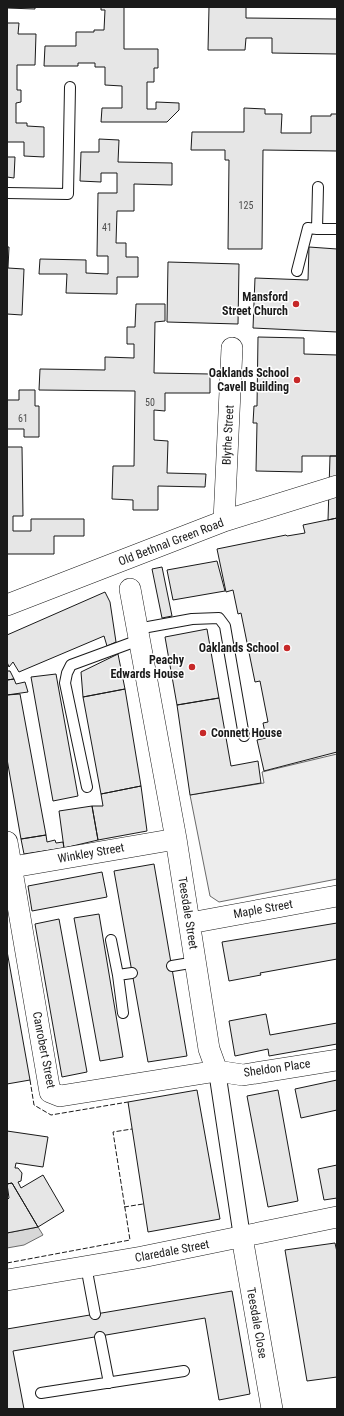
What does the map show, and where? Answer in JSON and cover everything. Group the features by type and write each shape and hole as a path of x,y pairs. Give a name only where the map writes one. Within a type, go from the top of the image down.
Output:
{"street":[{"name":"Blythe Street","path":"224,521 232,348"},
{"name":"Old Bethnal Green Road","path":"7,605 224,521 337,486"},
{"name":"Teesdale Street","path":"130,590 176,839 209,1049 217,1071 242,1237"},
{"name":"Winkley Street","path":"9,867 176,839"},
{"name":"Canrobert Street","path":"7,842 9,867 50,1092 60,1096 217,1071"},
{"name":"Maple Street","path":"190,923 337,896"},
{"name":"Sheldon Place","path":"217,1071 243,1075 337,1060"},
{"name":"Claredale Street","path":"7,1280 149,1256 337,1217"},
{"name":"Teesdale Close","path":"242,1237 272,1409"}],"lane":[{"path":"7,193 68,194 70,86"},
{"path":"317,229 318,187"},
{"path":"297,271 308,228 337,229"},
{"path":"87,787 65,683 68,673 71,665 138,634 192,619 219,618 225,626 244,736"},
{"path":"111,940 123,1013"},
{"path":"172,966 196,962"},
{"path":"118,976 132,973"},
{"path":"86,1266 95,1314"},
{"path":"100,1336 109,1383"},
{"path":"42,1394 184,1371"}],"shaded area":[{"path":"337,754 337,879 219,902 210,896 190,795 264,783 262,772"},
{"path":"38,1227 43,1235 24,1245 7,1248 7,1233"}],"building":[{"path":"35,7 35,9 7,8"},
{"path":"101,7 124,7 124,49 158,49 158,68 154,68 154,82 147,82 147,109 156,109 156,102 179,103 179,110 167,122 101,122 102,108 122,108 122,86 105,85 105,67 95,67 95,63 78,63 78,66 44,66 45,46 76,46 76,32 94,32 94,30 104,30 105,10 101,10"},
{"path":"209,7 246,7 246,18 337,19 337,54 272,53 272,38 246,38 245,50 208,50"},
{"path":"7,23 19,23 18,34 36,34 35,65 17,65 17,90 21,90 21,102 16,103 16,123 27,123 27,126 44,127 44,157 24,156 24,142 7,142"},
{"path":"244,108 265,109 265,114 282,114 281,133 311,133 311,116 331,116 331,114 337,114 337,151 263,150 262,249 228,249 229,160 225,160 225,150 191,150 192,132 244,132"},
{"path":"99,139 119,140 118,162 172,163 172,185 134,184 134,211 117,211 116,243 126,243 126,257 138,257 138,277 117,277 117,294 66,293 67,274 39,274 40,259 86,260 86,273 108,274 108,256 97,256 98,193 117,193 117,173 101,173 101,182 80,181 81,152 99,152"},
{"path":"7,157 15,157 14,178 7,177"},
{"path":"7,247 9,247 8,268 24,269 22,315 7,314"},
{"name":"Mansford Street Church","path":"309,247 337,249 337,332 253,328 255,278 308,280"},
{"path":"168,262 239,264 238,324 167,322"},
{"path":"136,304 165,304 165,321 155,322 154,373 210,374 210,393 165,393 165,411 154,410 154,440 168,441 167,473 206,474 205,487 158,486 158,510 133,510 133,500 112,499 113,466 134,466 135,391 39,390 40,369 105,370 105,357 134,358 134,344 127,344 127,327 135,327"},
{"name":"Oaklands School Cavell Building","path":"258,337 304,338 304,354 337,355 337,456 302,456 302,472 256,471 257,423 253,423 254,406 257,406"},
{"path":"19,390 35,390 35,406 39,406 39,437 24,437 24,429 7,429 7,400 19,400"},
{"path":"7,447 22,447 23,516 13,516 13,531 31,531 31,519 84,519 84,536 54,536 54,554 7,554"},
{"path":"330,456 337,456 337,518 328,520"},
{"name":"Oaklands School","path":"337,518 337,752 264,771 257,740 266,738 263,723 268,722 260,681 255,682 241,613 238,614 233,590 226,592 217,549 286,535 305,533 303,525"},
{"path":"217,561 225,591 173,600 167,570"},
{"path":"162,567 172,616 162,618 152,569"},
{"path":"105,592 110,602 116,642 107,646 104,636 19,672 13,662 9,667 7,662 7,635"},
{"name":"Peachy Edwards House","path":"207,629 219,698 177,705 165,637"},
{"path":"118,654 125,689 83,697 81,672"},
{"path":"7,671 10,671 14,679 7,680"},
{"path":"56,674 78,796 53,801 31,677"},
{"path":"14,679 16,684 25,682 28,692 7,695 7,680"},
{"path":"125,689 141,786 101,794 83,697"},
{"path":"20,694 46,835 21,839 7,759 7,695"},
{"name":"Connett House","path":"219,698 231,766 258,761 261,783 190,795 177,705"},
{"path":"141,786 147,831 98,840 92,806 103,806 101,794"},
{"path":"92,806 98,840 64,848 59,811"},
{"path":"46,835 47,842 55,840 56,843 63,842 64,848 24,854 21,839"},
{"path":"154,864 187,1056 148,1062 114,871"},
{"path":"102,872 107,897 32,911 28,886"},
{"path":"99,914 123,1057 100,1061 74,918"},
{"path":"59,919 87,1072 62,1077 35,924"},
{"path":"337,923 337,959 260,973 261,975 229,981 222,942"},
{"path":"7,951 30,1080 7,1084"},
{"path":"266,1014 270,1035 337,1023 337,1044 269,1056 268,1049 235,1056 229,1021"},
{"path":"337,1080 337,1110 301,1118 295,1089"},
{"path":"197,1090 220,1219 148,1232 128,1102"},
{"path":"278,1090 298,1201 268,1207 247,1096"},
{"path":"7,1131 48,1137 43,1167 16,1163 15,1168 18,1168 22,1173 21,1181 18,1182 21,1188 43,1175 64,1211 38,1227 12,1183 7,1184"},
{"path":"337,1165 337,1198 324,1200 318,1169"},
{"path":"12,1183 38,1227 7,1233 7,1200 9,1198 7,1184"},
{"path":"335,1243 337,1252 337,1377 307,1381 285,1250"},
{"path":"232,1291 250,1394 219,1400 205,1318 13,1351 24,1409 7,1409 7,1329"}],"fence":[{"path":"30,1080 34,1105 51,1115 128,1102"},
{"path":"7,1263 130,1240 113,1132 132,1129"},
{"path":"124,1207 143,1204"}],"place":[{"name":"Mansford Street Church","path":"296,304"},
{"name":"Oaklands School Cavell Building","path":"297,380"},
{"name":"Oaklands School","path":"287,648"},
{"name":"Peachy Edwards House","path":"192,667"},
{"name":"Connett House","path":"203,733"}]}
